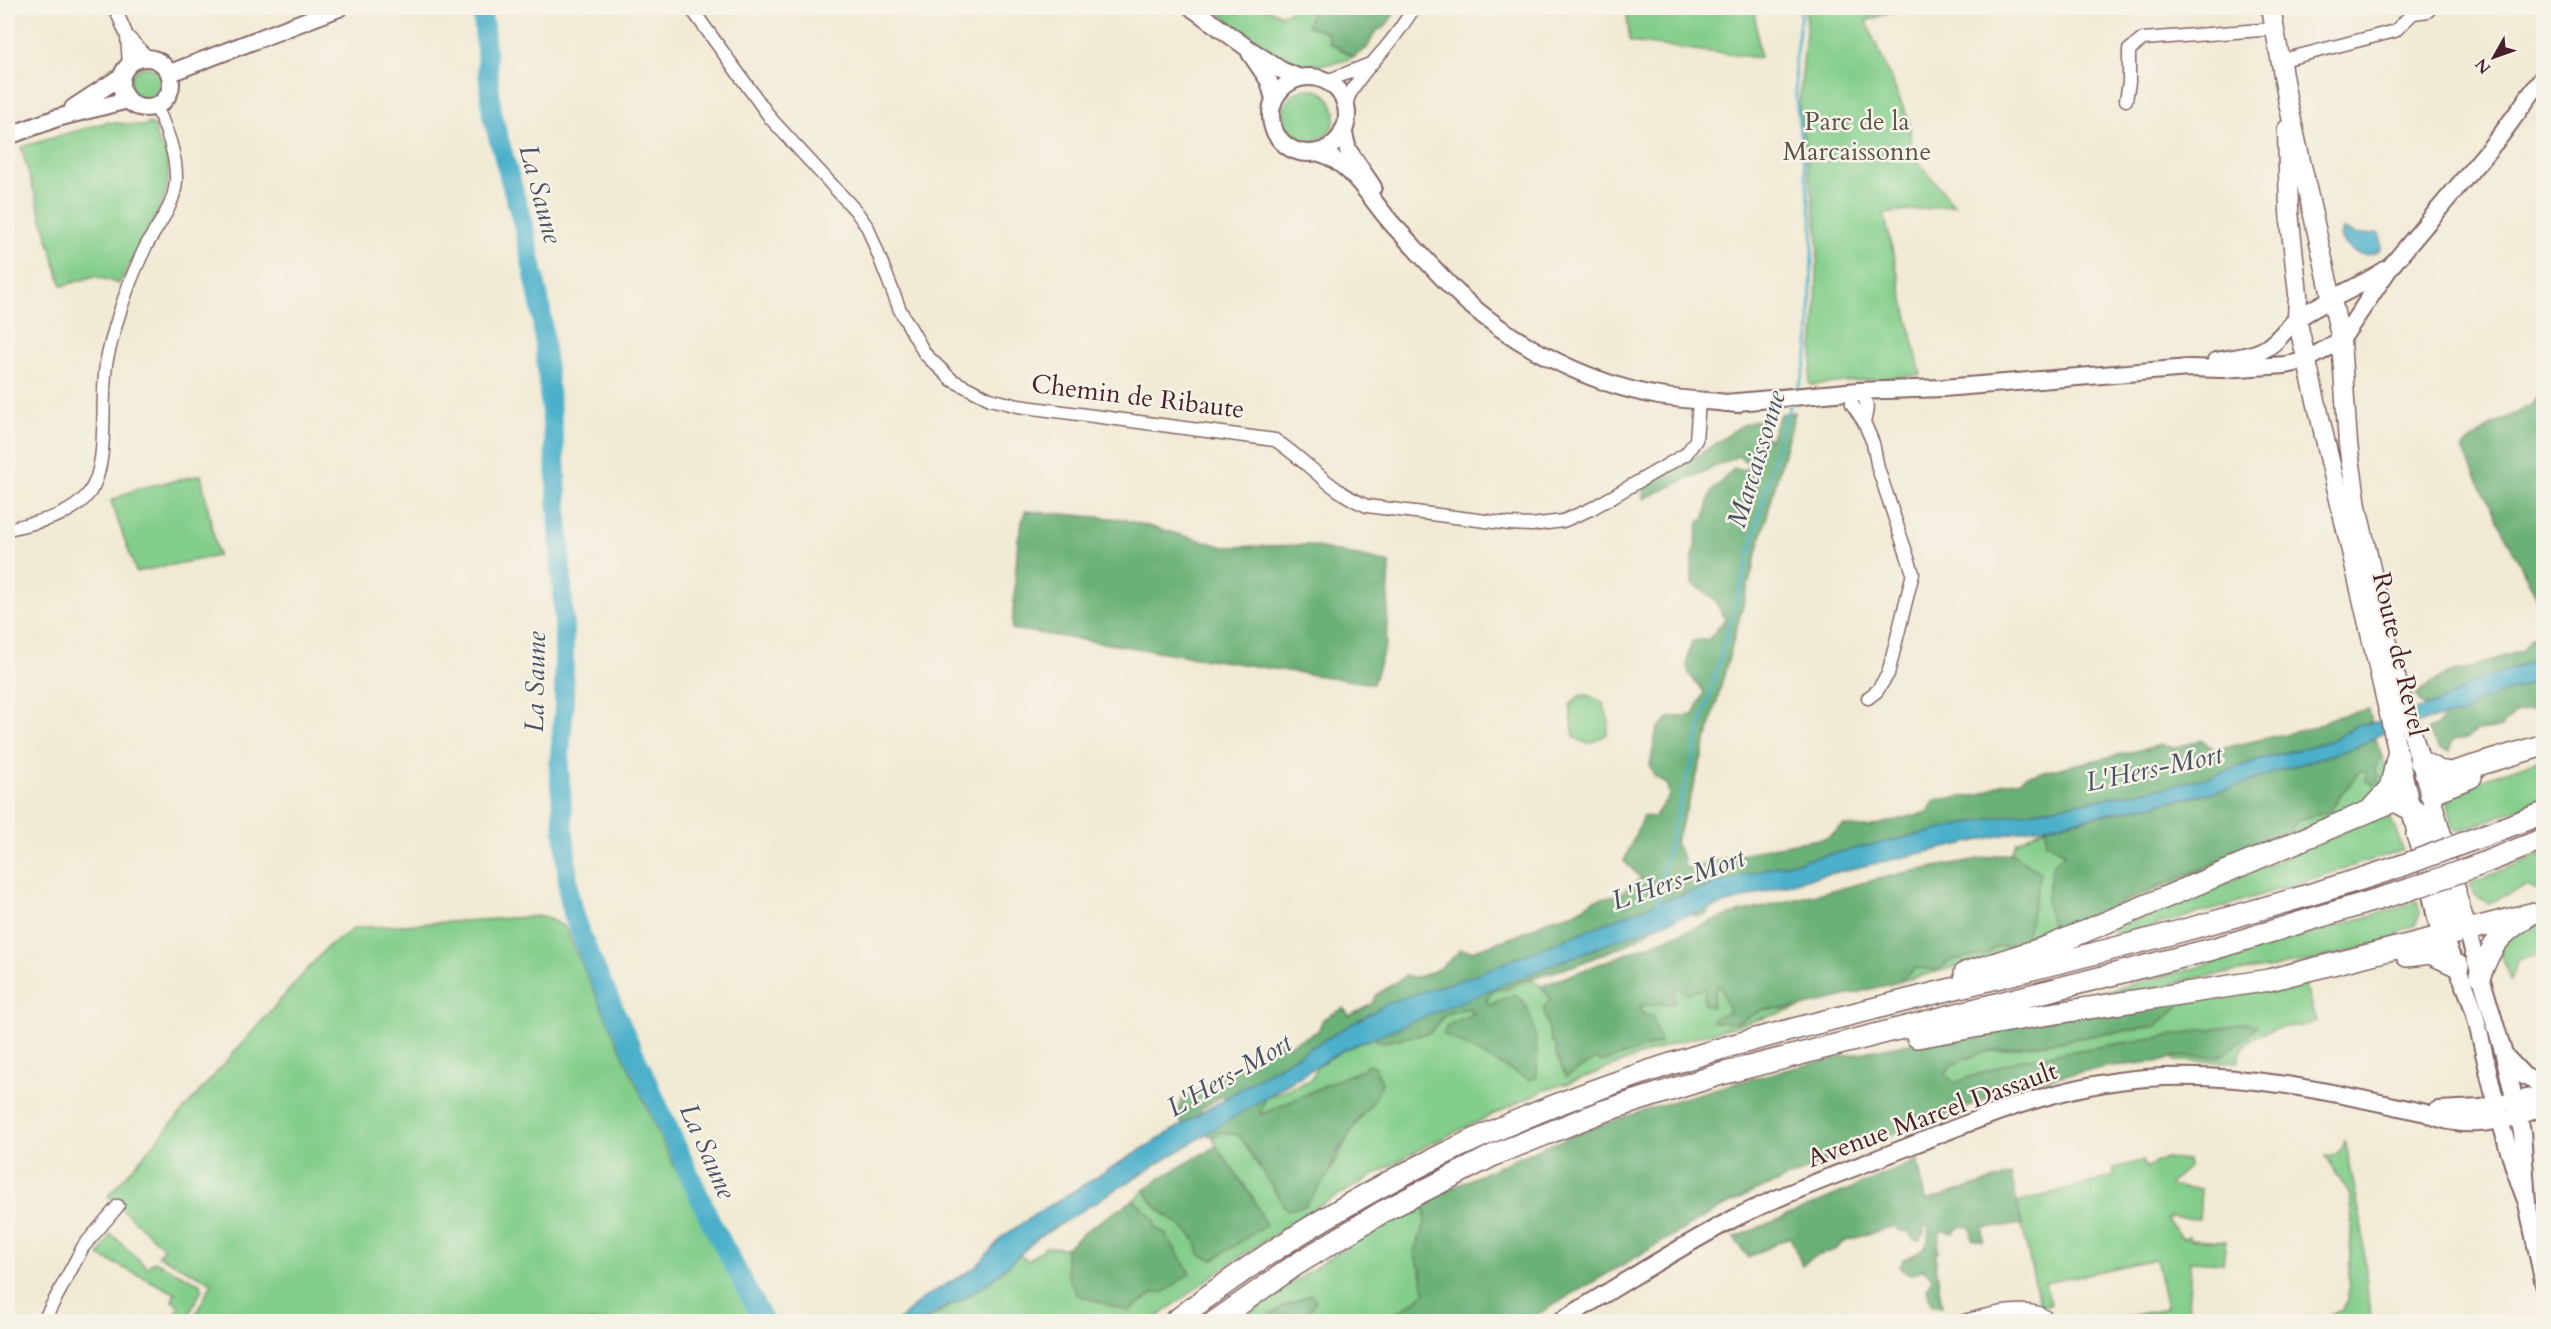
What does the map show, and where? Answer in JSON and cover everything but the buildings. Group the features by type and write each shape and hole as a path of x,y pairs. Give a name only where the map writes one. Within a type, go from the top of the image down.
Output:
{"highway":[{"path":"2371,809 2390,789 2411,755 2439,771 2451,772 2544,746"},
{"path":"2430,793 2544,746"},
{"path":"1806,1025 1928,982 1985,968 2050,946 2371,809 2395,801 2428,818 2455,890"},
{"path":"1174,1322 1249,1266 1318,1222 1394,1178 1498,1127 1560,1101 1657,1067 1806,1025 2151,940 2318,893 2401,866 2544,813"},
{"path":"2417,835 2444,909 2467,930"},
{"path":"1214,1322 1297,1263 1430,1186 1496,1154 1646,1096 1721,1074 2213,949 2408,890 2544,839"},
{"path":"1885,1032 1897,1041 2037,1016 2269,980 2444,937 2537,911"},
{"path":"2480,975 2497,939 2537,911"},
{"path":"2309,971 2336,972 2358,969 2421,953 2437,954 2458,966"}],"main road":[{"path":"170,73 339,8"},
{"path":"1192,8 1281,70 1300,78 1323,80 1337,90 1345,106 1346,122 1336,142 1317,152"},
{"name":"Route de Revel","path":"2271,8 2279,61 2341,340 2348,444 2357,507 2391,691"},
{"path":"1246,47 1269,81 1274,99 1271,120 1280,139 1297,151 1317,152 1336,160 1394,227 1415,246"},
{"path":"57,118 102,91 137,59 147,57 156,59 164,65 170,73 172,82 170,92 156,106 146,108 137,106 123,92 125,70"},
{"path":"1343,130 1348,150 1415,246 1469,304 1507,333 1535,350 1578,370 1614,384 1658,396 1726,403 1774,403 2189,368 2277,366 2305,361 2341,340 2391,266 2500,135 2544,76"},
{"path":"1274,99 1285,86 1300,78"},
{"path":"8,136 57,118 129,100"},
{"name":"Route de Revel","path":"2288,103 2286,157 2289,212 2298,294 2297,319 2305,361 2391,691 2411,755 2430,793 2455,890 2503,1050 2514,1172 2527,1203 2544,1284"},
{"path":"2189,368 2261,351 2282,336 2297,319 2331,298 2370,280 2391,266"},
{"name":"Route de Revel","path":"2411,755 2411,808 2440,930 2458,966 2476,1018 2488,1073 2507,1110"},
{"path":"2411,808 2420,798 2430,793"},
{"path":"2476,1018 2483,1030 2507,1110"},
{"path":"2503,1050 2509,1062 2520,1073 2544,1086"},
{"path":"2455,1110 2471,1102 2479,1094 2488,1073"},
{"name":"Avenue Marcel Dassault","path":"1559,1322 1737,1217 1967,1123 2046,1095 2136,1079 2214,1077 2284,1084 2426,1113 2437,1118 2471,1123 2482,1124 2507,1110"},
{"path":"2507,1110 2544,1094"},
{"path":"2507,1110 2544,1106"},
{"name":"Avenue Marcel Dassault","path":"2426,1113 2438,1110 2507,1110"}],"street":[{"path":"115,8 127,36 147,57"},
{"name":"Chemin de Ribaute","path":"691,8 772,120 868,228 900,310 925,354 952,380 990,399 1018,406 1275,440 1290,450 1334,489 1367,506 1531,525 1563,521 1591,509 1686,454 1696,440 1699,401"},
{"path":"1345,106 1354,86 1370,64 1392,41 1414,8"},
{"path":"2279,61 2395,31 2413,14 2428,11 2430,8"},
{"path":"2126,100 2129,82 2129,50 2143,39 2274,29"},
{"path":"125,70 127,36"},
{"path":"1323,80 1332,79 1370,64"},
{"path":"8,529 55,518 79,504 91,492 99,473 106,363 116,321 130,280 146,246 169,209 174,194 176,178 174,158 156,106"},
{"path":"1859,396 1856,412 1864,422 1913,573 1888,674 1877,691 1868,698"},
{"path":"43,1322 84,1247 118,1206"},
{"path":"1960,1322 1999,1313 2027,1311 2042,1313 2050,1322"}],"green space":[{"path":"1260,7 1281,15 1298,9 1306,10 1318,18 1329,42 1354,57 1325,64 1294,63 1265,47 1213,8 1228,8 1238,13 1249,8"},
{"path":"1305,8 1398,8 1385,27 1376,31 1367,48 1354,57 1329,42 1327,32 1307,26 1312,11"},
{"path":"1626,8 1754,8 1760,58 1630,42"},
{"name":"Parc de la Marcaissonne","path":"1804,8 1902,8 1866,21 1909,121 1912,149 1917,160 1954,205 1884,214 1921,375 1812,385 1809,383 1816,309 1818,235 1799,107 1807,21"},
{"path":"146,67 157,72 162,83 157,94 146,99 135,94 130,83 135,72"},
{"path":"1304,89 1314,89 1328,96 1335,115 1328,134 1314,141 1304,141 1294,137 1287,130 1283,120 1283,110 1287,100 1294,93"},
{"path":"107,122 143,126 150,123 156,129 157,138 167,160 166,189 156,217 119,284 95,276 62,286 21,147"},
{"path":"2543,388 2543,610 2462,449 2490,426 2532,405"},
{"path":"1795,412 1694,786 1675,842 1684,860 1683,867 1694,867 1771,847 1826,838 1843,826 1868,827 1928,812 1935,800 1980,795 2003,783 2021,780 2025,776 2162,745 2175,748 2202,740 2215,750 2315,727 2332,718 2369,709 2372,723 2356,725 2334,740 2257,760 2214,776 1974,822 1764,869 1724,882 1705,916 1694,916 1675,900 1660,924 1630,943 1576,965 1518,982 1507,989 1493,989 1486,1001 1490,1005 1515,994 1528,1011 1535,1032 1537,1066 1537,1077 1529,1080 1443,1034 1447,1026 1474,1013 1469,1008 1446,1014 1429,1033 1383,1042 1373,1038 1379,1027 1434,1000 1467,990 1488,973 1415,998 1353,1032 1317,1047 1302,1060 1280,1072 1268,1089 1260,1115 1363,1070 1367,1064 1374,1066 1382,1082 1373,1102 1358,1119 1335,1157 1328,1175 1305,1206 1287,1210 1239,1135 1221,1132 1213,1137 1199,1130 1220,1114 1228,1098 1221,1096 1201,1109 1201,1118 1185,1126 1177,1117 1181,1100 1258,1057 1279,1041 1289,1045 1318,1031 1323,1019 1344,1008 1349,1016 1372,1004 1376,995 1405,976 1428,974 1449,961 1460,950 1472,951 1516,936 1548,920 1575,912 1594,900 1620,894 1641,878 1624,861 1643,816 1654,817 1669,796 1667,784 1654,776 1650,765 1657,729 1669,718 1694,715 1704,692 1689,674 1687,663 1692,641 1709,639 1725,619 1714,599 1692,584 1692,563 1699,522 1705,518 1711,492 1734,468 1746,470 1749,463 1738,456 1643,499 1643,489 1742,425 1764,418 1762,436 1770,439 1780,414"},
{"path":"201,475 218,556 136,572 111,501 136,489"},
{"path":"1025,511 1122,519 1225,547 1308,545 1390,563 1386,643 1373,684 1012,629 1018,539"},
{"path":"2543,634 2543,658 2515,667 2429,706 2423,705 2415,695 2449,673 2523,650 2531,638"},
{"path":"2543,679 2543,707 2515,713 2500,728 2477,731 2467,738 2452,740 2450,752 2439,749 2427,730 2439,724 2445,716 2465,714 2477,702"},
{"path":"1587,695 1602,702 1609,721 1607,734 1590,743 1583,742 1574,736 1570,705 1579,696"},
{"path":"2375,737 2383,757 2374,769 2379,776 2375,785 2366,781 2367,771 2360,771 2328,812 2298,820 2284,835 2122,901 2064,933 2051,925 2046,902 2052,866 2066,853 2046,843 2046,827 2230,789 2280,770 2360,746"},
{"path":"2383,757 2386,772 2376,795 2364,802 2293,834 2106,911 2122,901 2284,835 2298,820 2328,812 2360,771 2374,769"},
{"path":"2543,759 2543,799 2455,831 2445,798 2449,790"},
{"path":"2388,816 2394,825 2403,850 2222,907 2122,934 2112,933 2114,927 2155,914 2377,817"},
{"path":"2046,827 2046,843 2066,853 2064,933 1986,959 1898,982 1916,968 1937,970 1952,960 1987,954 1995,948 2026,942 2040,873 2011,853 2017,842"},
{"path":"2011,853 2040,872 2026,942 1995,948 1987,954 1952,960 1937,970 1916,968 1898,982 1799,1008 1765,1009 1736,1023 1712,1022 1714,1018 1729,1012 1721,986 1717,986 1711,1007 1704,1004 1705,989 1686,993 1676,987 1674,1003 1640,1006 1642,1014 1652,1016 1660,1043 1602,1062 1596,1059 1566,1077 1556,1055 1556,1043 1552,1043 1543,1008 1551,1000 1541,986 1726,916 1903,873"},
{"path":"2543,853 2543,893 2527,886 2489,903 2474,895 2470,884"},
{"path":"2417,902 2420,913 2415,925 2398,932 2399,938 2307,962 2197,978 2145,990 2062,1002 2195,968"},
{"path":"543,916 565,927 668,1154 755,1321 192,1321 212,1283 158,1255 164,1248 108,1196 327,947 355,928"},
{"path":"2543,916 2543,954 2518,960 2510,980 2499,947 2517,930"},
{"path":"1532,979 1552,1000 1556,1043 1566,1076 1596,1059 1602,1062 1660,1043 1640,1006 1675,986 1706,989 1711,1007 1717,986 1721,986 1729,1012 1714,1018 1736,1023 1765,1009 1799,1008 1671,1044 1569,1083 1549,1088 1426,1146 1315,1208 1223,1268 1152,1321 924,1322 991,1281 1020,1255 1028,1261 1045,1247 1066,1248 1067,1273 1128,1311 1154,1293 1155,1220 1134,1200 1146,1189 1154,1205 1190,1234 1196,1242 1199,1254 1253,1198 1216,1146 1213,1137 1221,1132 1239,1135 1287,1210 1326,1178 1353,1128 1373,1102 1363,1070 1259,1115 1265,1098 1311,1080 1317,1066 1343,1050 1373,1038 1383,1042 1429,1033 1446,1014 1469,1008 1474,1013 1447,1026 1534,1033 1526,1003 1515,994 1490,1005 1486,1002 1493,989"},
{"path":"2305,984 2316,1023 2281,1028 2257,1035 2242,1050 2239,1062 2173,1061 2173,1057 2220,1057 2256,1026 2247,1023 2018,1060 1954,1083 1945,1075 1951,1065 1980,1053 2156,1026 2184,1001"},
{"path":"2184,1001 2156,1026 1980,1053 1951,1065 1945,1075 1954,1083 2017,1060 2248,1023 2257,1026 2220,1057 2173,1057 2163,1061 2106,1067 2060,1076 2001,1093 1906,1130 1751,1193 1715,1211 1526,1321 1386,1322 1425,1293 1421,1270 1414,1255 1425,1223 1424,1202 1514,1159 1606,1123 1700,1093 1795,1068 1988,1029"},
{"path":"2345,1140 2362,1226 2370,1320 2328,1321 2329,1315 2342,1310 2348,1300 2352,1213 2350,1195 2325,1156 2338,1152"},
{"path":"1216,1146 1253,1198 1266,1225 1213,1260 1199,1254 1196,1242 1190,1234 1154,1205 1146,1189 1157,1180"},
{"path":"2165,1158 2187,1160 2188,1167 2169,1184 2172,1187 2201,1189 2199,1219 2170,1217 2167,1220 2183,1238 2188,1236 2188,1239 2226,1241 2223,1263 2191,1261 2188,1313 2306,1321 2108,1321 2167,1308 2156,1259 2045,1283 2051,1304 2040,1306 2017,1203 2115,1176 2113,1168 2143,1161 2146,1168"},
{"path":"1918,1160 1925,1201 2011,1175 2022,1224 1983,1228 1984,1241 1972,1239 1971,1227 1961,1226 1953,1233 1943,1230 1939,1234 1938,1252 1935,1256 1942,1307 1932,1306 1927,1289 1932,1277 1923,1269 1912,1274 1900,1268 1903,1259 1920,1252 1926,1245 1929,1234 1928,1227 1924,1224 1924,1234 1919,1240 1914,1240 1908,1231 1902,1232 1894,1226 1843,1242 1836,1249 1814,1257 1802,1265 1790,1237 1748,1257 1734,1238"},
{"path":"1134,1200 1155,1220 1155,1228 1165,1233 1190,1273 1165,1292 1154,1293 1128,1311 1077,1295 1067,1273 1066,1248 1092,1226"},
{"path":"1424,1202 1425,1223 1414,1255 1421,1270 1425,1293 1386,1321 1288,1321 1312,1308 1282,1307 1263,1321 1235,1322 1371,1230"},
{"path":"111,1234 147,1267 154,1261 201,1284 202,1289 186,1321 172,1321 180,1306 172,1301 175,1293 99,1256"},
{"path":"1311,1295 1316,1300 1312,1307 1300,1316 1286,1320 1263,1321 1282,1307"}],"water":[{"path":"2343,229 2357,235 2377,233 2381,236 2381,248 2364,255 2352,251 2340,237"},
{"path":"2543,658 2543,679 2477,702 2465,714 2432,719 2377,736 2360,746 2280,770 2230,789 2003,835 1806,879 1660,924 1549,966 1343,1050 1039,1237 991,1281 957,1303 945,1307 924,1321 897,1322 925,1297 976,1267 1002,1237 1036,1214 1265,1074 1390,1002 1466,978 1659,902 1764,869 1974,822 2214,776 2257,760 2334,740 2356,725 2372,723 2429,706 2454,695 2478,680"}],"waterway":[{"name":"La Saune","path":"482,8 492,115 525,232 541,309 554,442 564,623 564,706 559,768 569,896 574,917 591,959 711,1222 764,1322"},
{"name":"Marcaissonne","path":"1796,392 1809,349 1813,231 1796,100 1795,60 1800,8"},
{"name":"Marcaissonne","path":"1657,907 1664,866 1687,776 1693,762 1696,743 1745,572 1781,429 1791,403"}],"water label":[{"name":"L'Hers-Mort","path":"2154,768"},
{"name":"L'Hers-Mort","path":"1678,879"},
{"name":"L'Hers-Mort","path":"1229,1075"}]}
